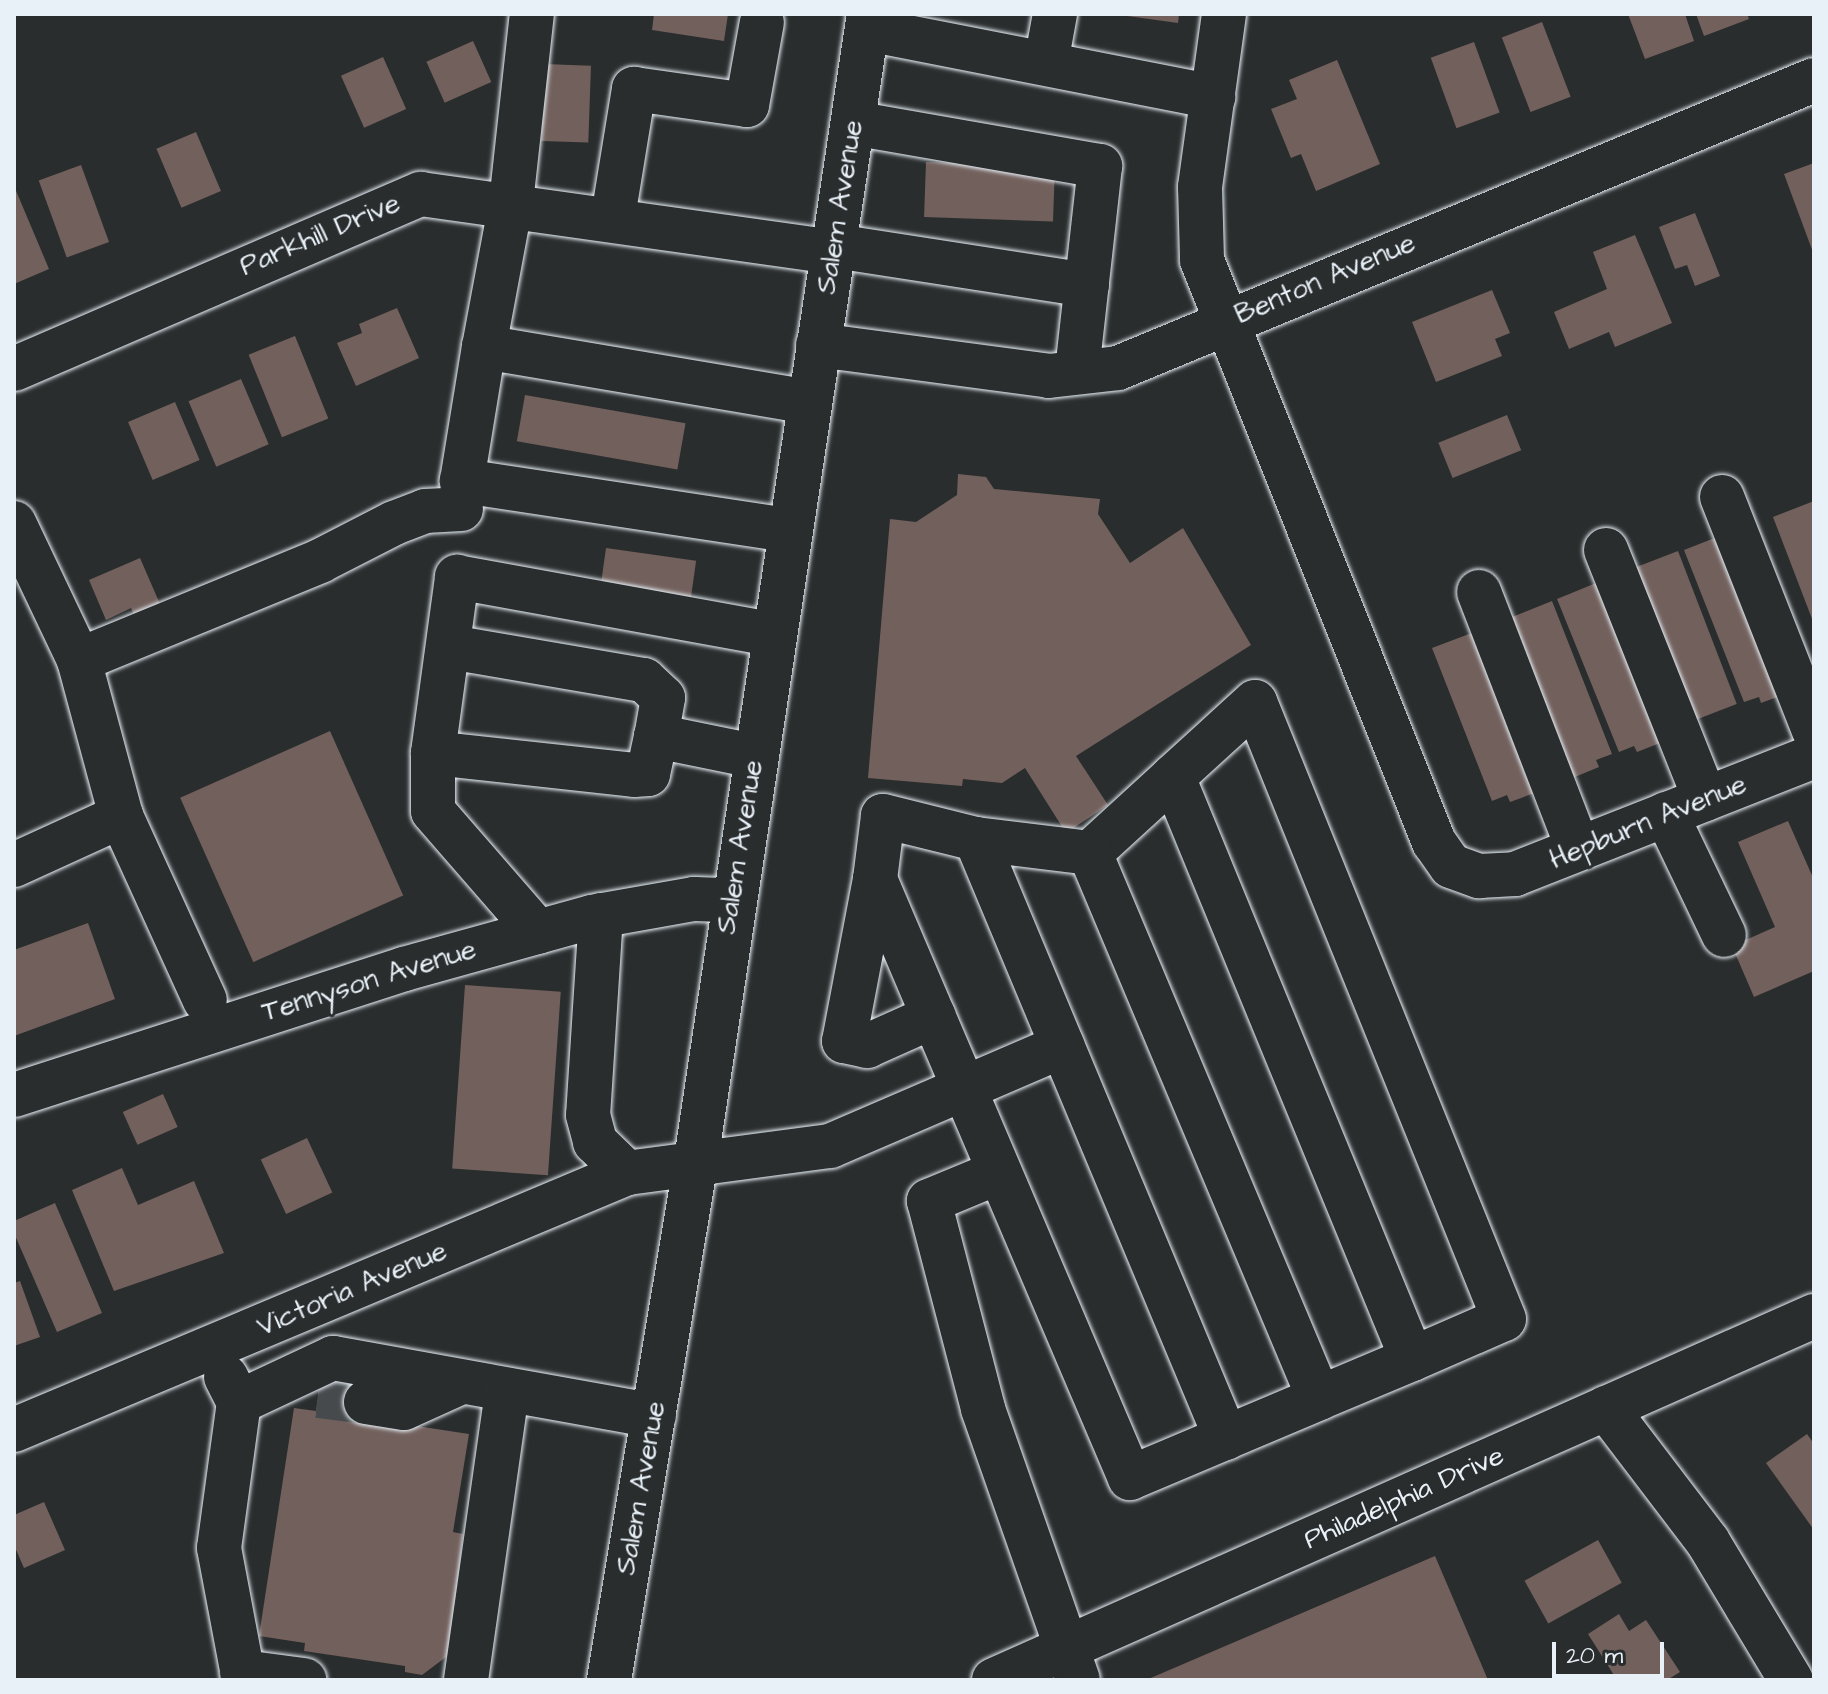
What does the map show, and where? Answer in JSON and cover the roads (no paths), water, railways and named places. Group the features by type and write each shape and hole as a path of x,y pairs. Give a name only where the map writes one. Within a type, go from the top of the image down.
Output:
{"street":[{"path":"532,14 511,203 461,495 450,647 433,753 433,811 445,832 538,932"},
{"path":"1046,63 1055,14"},
{"path":"1224,14 1200,187 1202,260 1225,322"},
{"path":"613,217 634,89 747,105 762,22"},
{"path":"868,22 970,31 1046,63 1213,97"},
{"name":"Salem Avenue","path":"609,1680 695,1167 731,900 868,22"},
{"name":"Benton Avenue","path":"818,345 1049,376 1118,368 1814,80"},
{"path":"853,123 1100,166 1077,372"},
{"name":"Parkhill Drive","path":"14,369 397,200 448,193 1087,285"},
{"name":"Hepburn Avenue","path":"1225,322 1434,842 1451,866 1479,876 1515,874 1814,756"},
{"path":"484,347 808,402"},
{"path":"79,660 320,561 394,523 461,495 787,530"},
{"path":"1722,497 1814,730"},
{"path":"14,523 79,660 120,802 205,1000"},
{"path":"1606,550 1724,935"},
{"path":"457,577 772,634"},
{"path":"1479,592 1578,849"},
{"path":"433,753 648,774 663,698 644,680 450,647"},
{"path":"875,879 934,1016 999,1172 1130,1478 1504,1319 1255,702 1090,853 976,839 883,816 875,879 844,1041 867,1046 934,1016"},
{"path":"656,736 754,756"},
{"path":"1173,777 1412,1359"},
{"path":"14,865 120,802"},
{"path":"976,839 1226,1438"},
{"path":"1090,853 1319,1398"},
{"name":"Tennyson Avenue","path":"14,1095 230,1023 538,932 601,915 694,899 731,900"},
{"path":"601,915 588,1115 595,1142 627,1173"},
{"name":"Victoria Avenue","path":"14,1430 627,1173 695,1167 830,1146 1062,1046"},
{"path":"999,1172 929,1201 983,1409 1073,1664"},
{"name":"Philadelphia Drive","path":"994,1680 1073,1664 1606,1408 1814,1316"},
{"path":"212,1347 253,1396"},
{"path":"253,1396 333,1358 507,1393 654,1416"},
{"path":"366,1402 404,1408 459,1383"},
{"path":"466,1680 507,1393"},
{"path":"253,1396 318,1396"},
{"path":"253,1396 219,1548 243,1676 304,1680"},
{"path":"1606,1408 1708,1542 1791,1680"}],"tunnel":[{"path":"318,1396 366,1402"}]}
